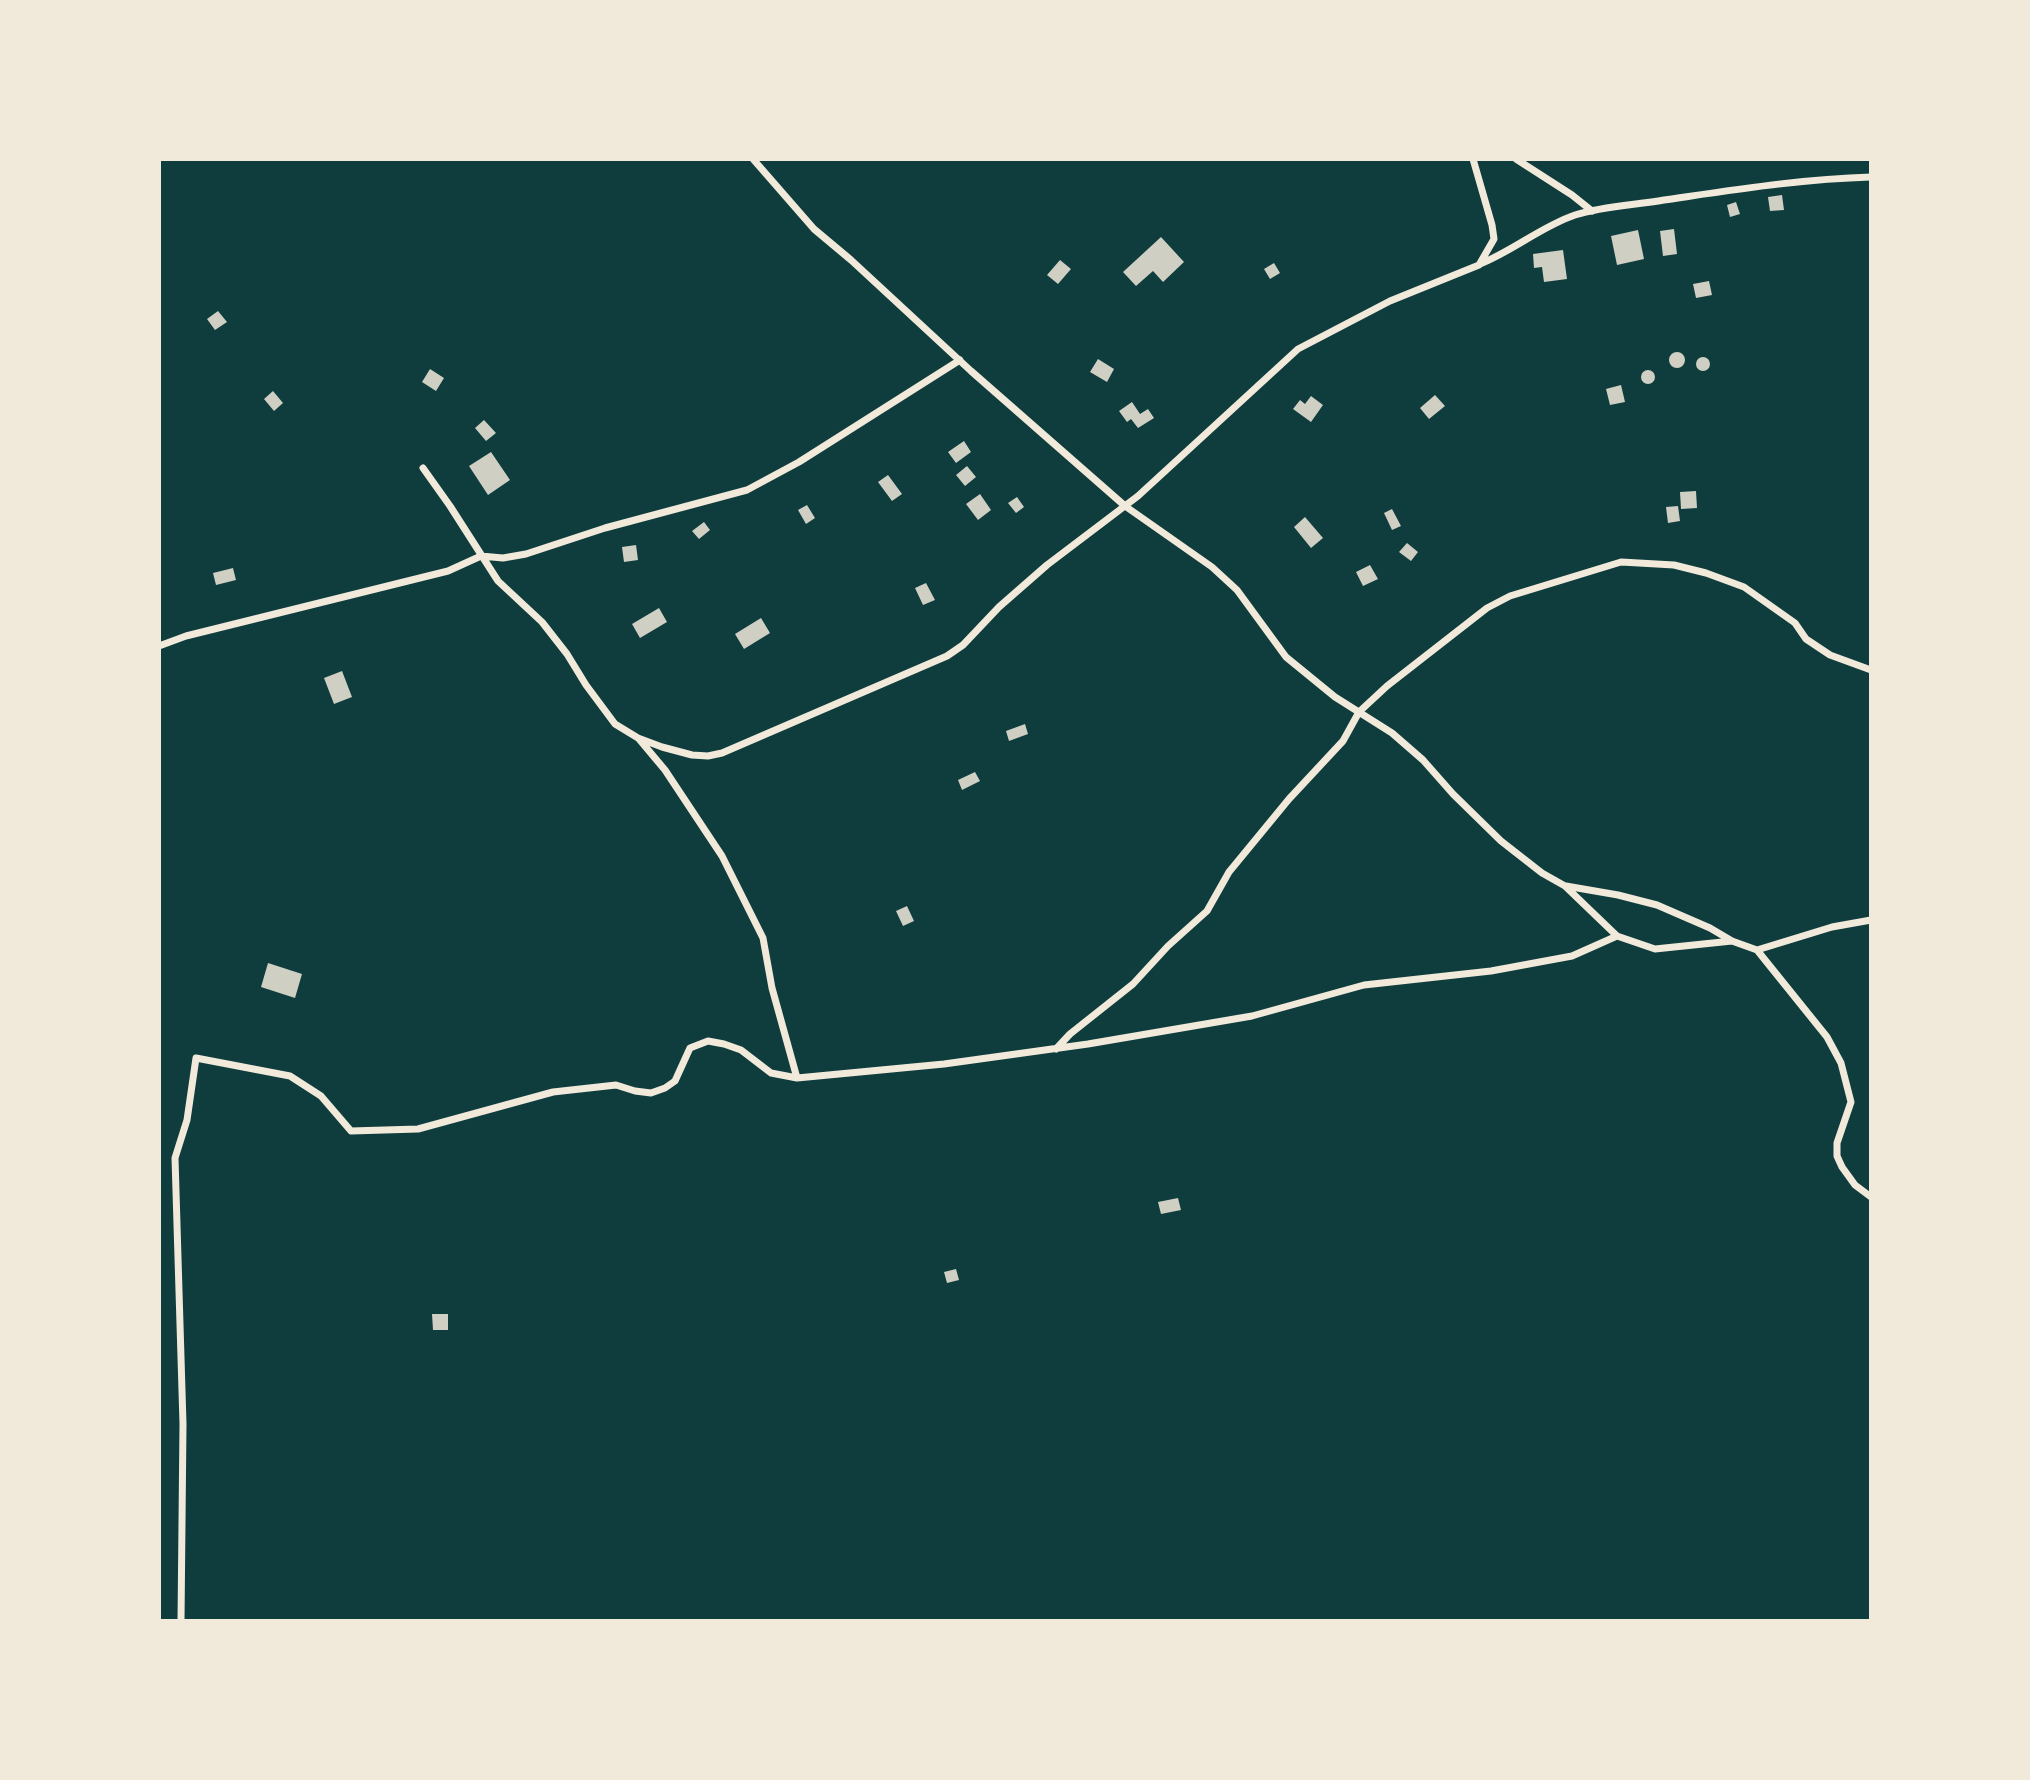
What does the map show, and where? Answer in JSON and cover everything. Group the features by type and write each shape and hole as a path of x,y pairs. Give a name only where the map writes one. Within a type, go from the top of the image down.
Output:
{"street":[{"path":"752,159 814,229 960,360 1125,506 1212,567 1237,590 1286,657 1311,680 1392,733 1423,760 1501,841 1542,873 1565,886 1617,936 1655,950 1732,942"},
{"path":"1472,159 1494,239 1479,265"},
{"path":"1516,159 1592,211"},
{"path":"423,468 498,581 542,622 615,724 638,738 692,755 708,756 722,753 947,656 963,645 999,607 1047,565 1125,506 1298,349 1390,301 1499,257 1562,221 1592,211 1829,178 1871,177"},
{"path":"159,646 186,636 449,571 481,556 503,558 526,554 606,527 747,490 799,462 960,360"},
{"path":"1056,1049 1070,1034 1133,984 1168,946 1207,911 1229,872 1289,799 1343,741 1359,712 1396,679 1488,608 1510,596 1621,562 1674,565 1744,587 1795,623 1806,639 1830,655 1871,670"},
{"path":"638,738 665,770 722,856 763,938 772,988 797,1078"},
{"path":"1565,886 1657,905 1710,928 1732,942 1757,950 1827,1037 1840,1063 1851,1102 1837,1143 1837,1156 1854,1185 1871,1197"},
{"path":"1757,950 1832,926 1871,920"},
{"path":"181,1621 183,1424 175,1158 187,1120 196,1058 290,1076 321,1096 352,1131 418,1129 553,1092 616,1085 651,1093 665,1088 675,1080 690,1048 708,1041 741,1050 771,1073 797,1078 944,1064 1056,1049 1252,1016 1364,985 1491,971 1572,956 1617,936"}],"building":[{"path":"1782,195 1784,210 1770,211 1768,197"},
{"path":"1736,202 1740,214 1730,217 1727,205"},
{"path":"1674,229 1677,254 1663,256 1660,231"},
{"path":"1638,230 1644,259 1617,265 1611,236"},
{"path":"1161,237 1184,262 1163,282 1153,271 1136,286 1123,272"},
{"path":"1563,250 1567,279 1544,282 1542,267 1534,268 1533,254"},
{"path":"1060,260 1071,269 1058,284 1047,275"},
{"path":"1274,263 1280,273 1270,279 1264,269"},
{"path":"1709,281 1712,295 1696,298 1693,284"},
{"path":"218,311 227,322 215,330 207,319"},
{"path":"1677,352 1685,360 1677,368 1669,360"},
{"path":"1703,357 1708,359 1708,369 1703,371 1698,369 1696,364 1698,359"},
{"path":"1098,359 1114,369 1107,382 1090,372"},
{"path":"430,369 444,378 436,391 422,382"},
{"path":"1648,370 1653,372 1653,382 1648,384 1643,382 1641,377 1643,372"},
{"path":"1621,385 1625,402 1610,405 1606,389"},
{"path":"273,391 283,403 274,411 264,399"},
{"path":"1435,395 1445,406 1429,419 1420,408"},
{"path":"1311,396 1323,405 1311,422 1293,409 1300,400 1305,404"},
{"path":"1132,402 1140,414 1148,409 1154,418 1138,428 1131,419 1127,422 1119,411"},
{"path":"484,420 496,433 486,441 475,428"},
{"path":"964,441 971,452 956,463 948,452"},
{"path":"491,452 510,480 488,495 469,466"},
{"path":"967,466 976,477 965,486 956,475"},
{"path":"888,475 902,494 892,501 878,482"},
{"path":"1696,491 1697,508 1681,509 1680,492"},
{"path":"980,494 991,510 978,520 966,504"},
{"path":"1017,497 1024,507 1016,513 1008,503"},
{"path":"807,505 815,518 806,524 798,510"},
{"path":"1678,506 1680,521 1668,523 1666,507"},
{"path":"1392,509 1401,526 1392,530 1384,513"},
{"path":"1305,517 1323,538 1311,548 1294,527"},
{"path":"704,522 710,530 699,539 692,531"},
{"path":"1407,543 1418,552 1411,561 1399,552"},
{"path":"636,545 638,560 624,562 622,547"},
{"path":"1370,565 1378,579 1363,586 1356,572"},
{"path":"233,568 236,580 216,585 213,573"},
{"path":"926,583 935,600 923,605 915,588"},
{"path":"659,608 667,622 640,638 632,624"},
{"path":"761,618 770,633 744,649 735,634"},
{"path":"342,671 352,697 334,704 324,678"},
{"path":"1025,724 1028,734 1009,741 1006,731"},
{"path":"975,772 980,781 962,790 958,780"},
{"path":"907,906 914,921 903,926 896,911"},
{"path":"268,963 302,974 295,998 261,987"},
{"path":"1178,1198 1181,1210 1161,1214 1158,1202"},
{"path":"956,1269 959,1280 947,1283 944,1272"},
{"path":"432,1314 448,1314 448,1330 433,1330"}]}
